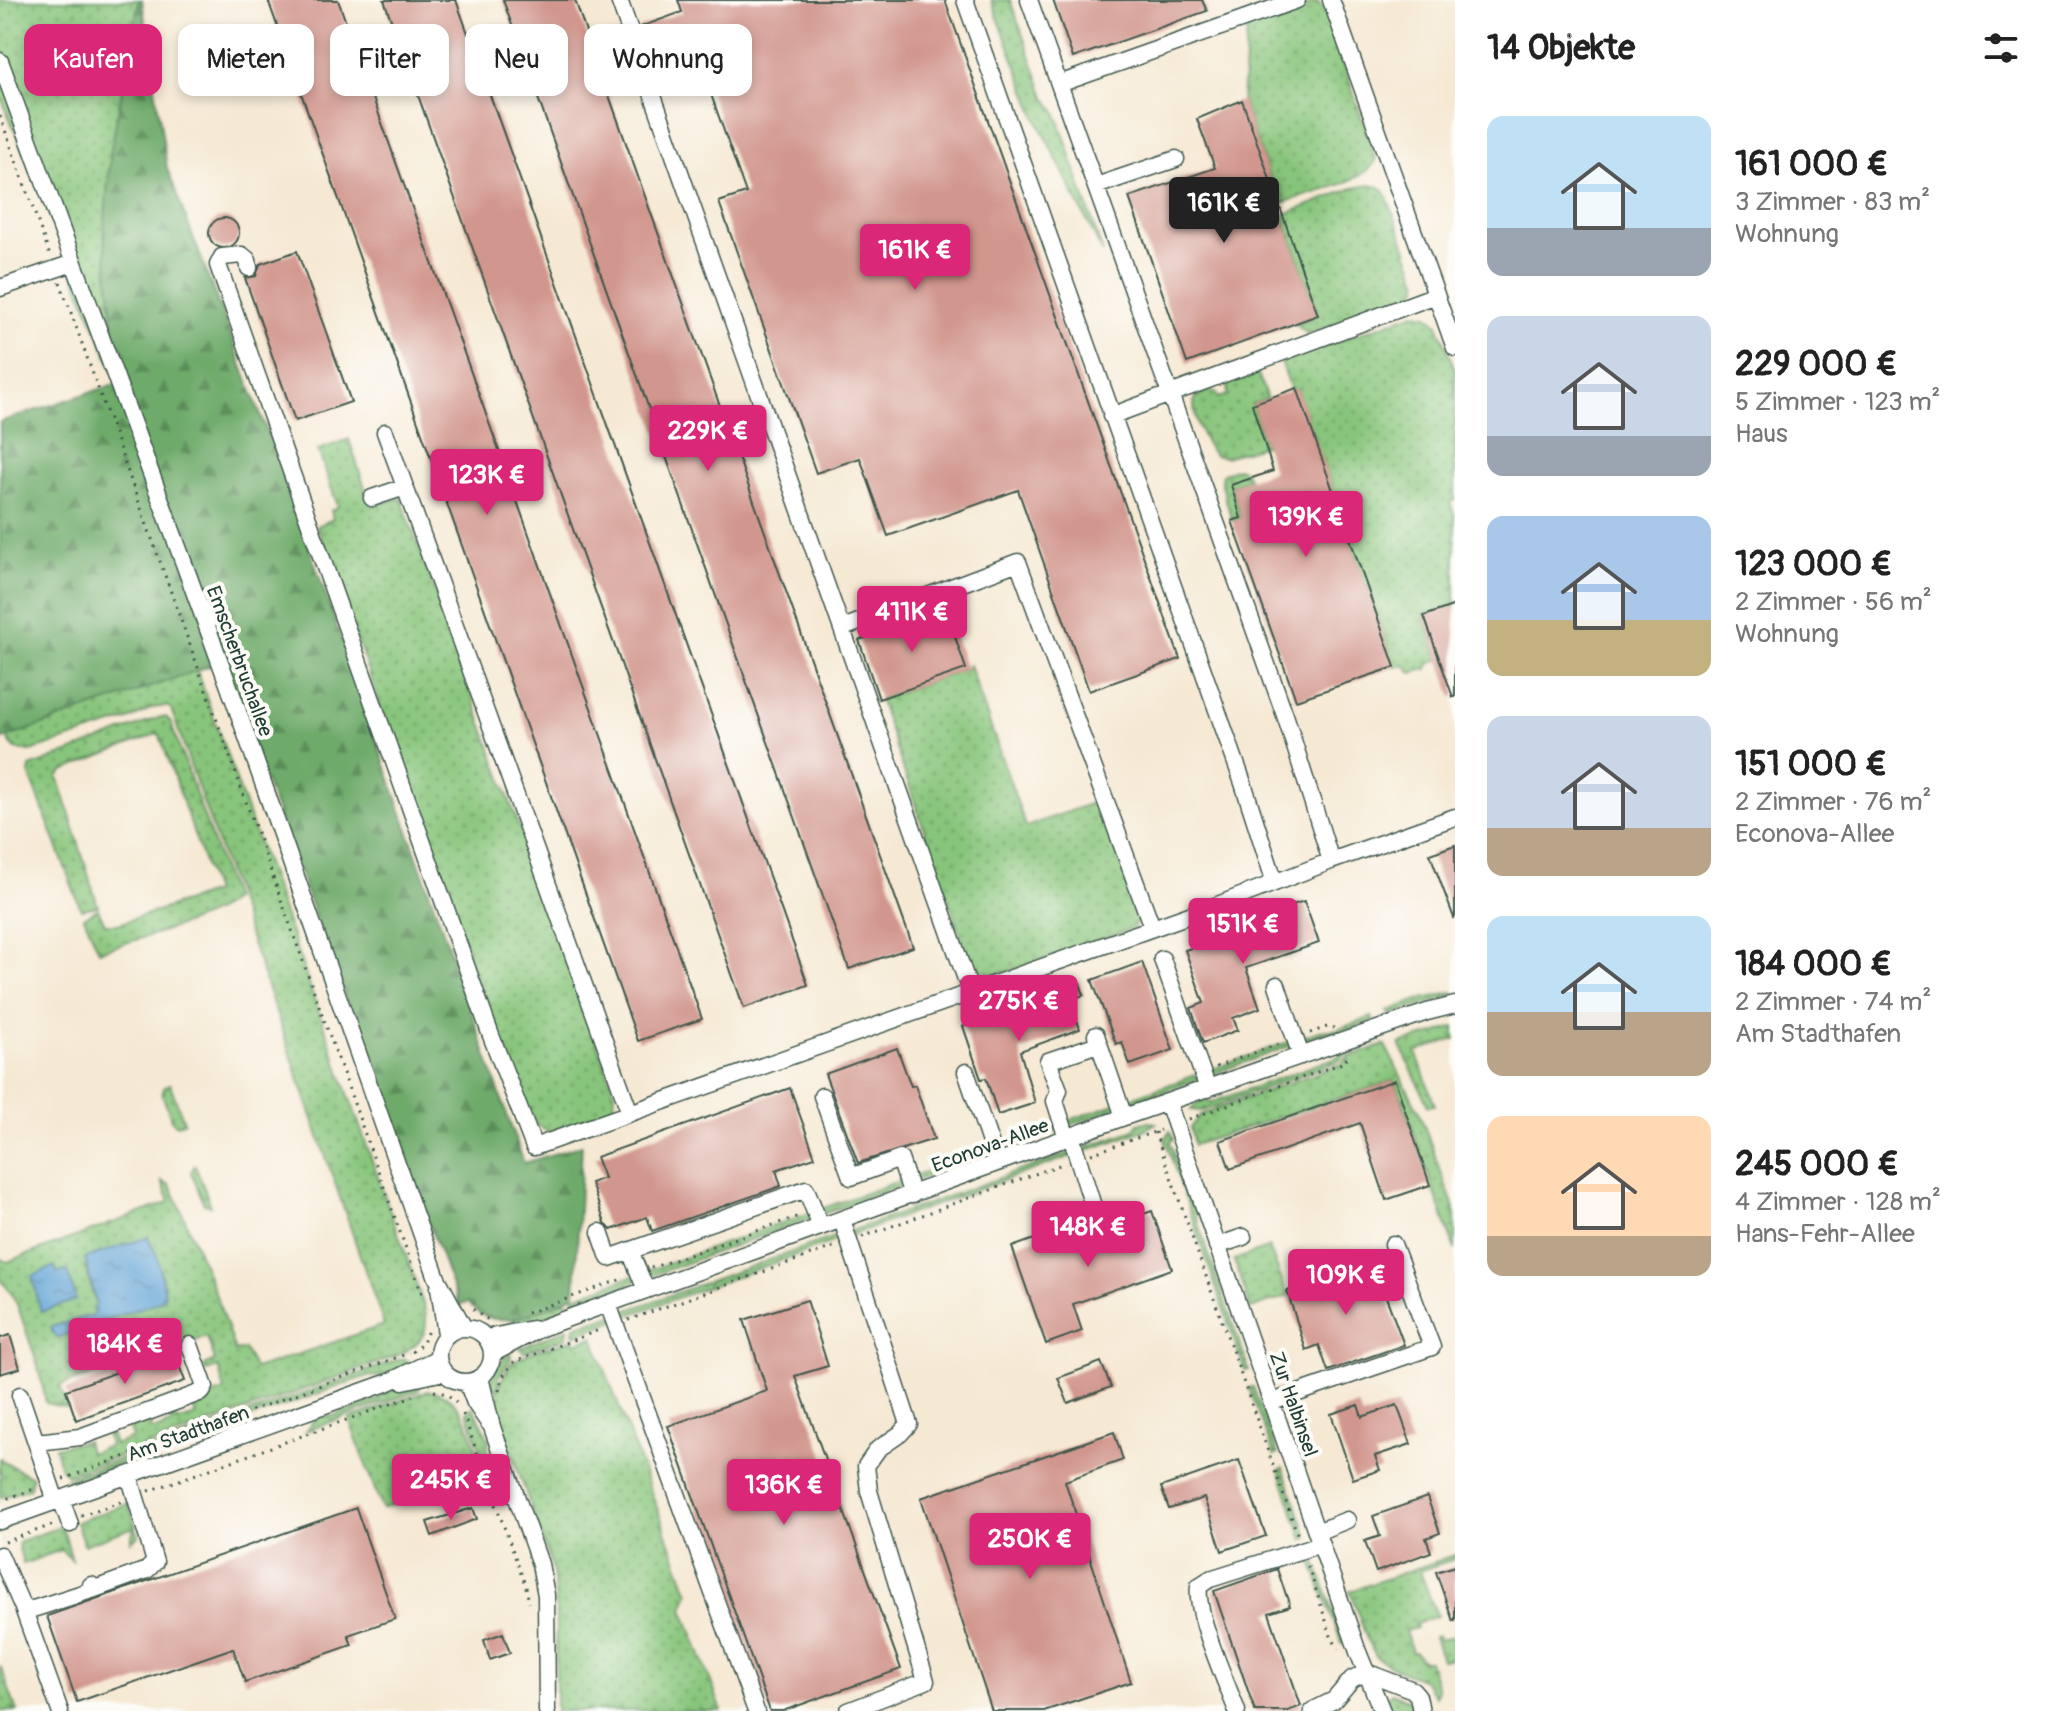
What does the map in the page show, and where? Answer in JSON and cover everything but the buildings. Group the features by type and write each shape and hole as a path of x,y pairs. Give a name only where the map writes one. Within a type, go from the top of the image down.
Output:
{"street":[{"path":"619,0 971,993"},
{"path":"965,0 1243,783 1275,883"},
{"path":"1029,0 1286,718 1331,861"},
{"path":"1059,84 1297,0"},
{"path":"1331,0 1455,348"},
{"name":"Emscherbruchallee","path":"0,61 235,703 437,1278 464,1328"},
{"path":"1096,186 1176,159"},
{"path":"249,268 248,260 242,255 222,257 218,265 490,1033 534,1147 971,993 1455,817"},
{"path":"0,288 73,263"},
{"path":"1111,416 1436,295"},
{"path":"385,432 630,1113"},
{"path":"372,498 405,487"},
{"path":"843,628 1018,562 1152,927"},
{"path":"1162,959 1208,1089"},
{"path":"1277,985 1301,1056"},
{"name":"Econova-Allee","path":"489,1346 1124,1117 1455,1005"},
{"path":"1093,1206 1055,1101 1059,1090 1048,1061 1097,1039 1124,1117"},
{"path":"966,1072 997,1163"},
{"path":"822,1096 851,1177 900,1159 912,1195"},
{"name":"Zur Halbinsel","path":"1168,1103 1382,1711"},
{"path":"600,1232 609,1258 806,1189 821,1227"},
{"path":"842,1220 909,1424 878,1449 866,1466 869,1491 926,1681 848,1711"},
{"path":"1217,1246 1243,1237"},
{"path":"1272,1402 1432,1347 1393,1244"},
{"path":"630,1251 646,1290"},
{"name":"Emscherbruchallee","path":"437,1278 446,1334"},
{"path":"608,1304 756,1711"},
{"path":"464,1328 480,1333 489,1346 488,1369 474,1380 458,1381 441,1365 438,1348 446,1334 464,1328"},
{"path":"37,1442 80,1437 202,1392 205,1387 190,1345"},
{"name":"Am Stadthafen","path":"0,1521 441,1365"},
{"path":"474,1380 475,1403 492,1427 540,1564 546,1595 547,1711"},
{"path":"20,1395 50,1484 69,1521"},
{"path":"23,1608 33,1609 153,1567 153,1553 129,1475"},
{"path":"1237,1711 1202,1613 1199,1586 1210,1579 1303,1550 1347,1520"},
{"path":"0,1555 23,1608 60,1711"},
{"path":"1312,1711 1334,1700 1352,1679 1366,1672 1413,1690 1418,1696 1421,1711"}],"path":[{"path":"0,116 425,1302"},
{"path":"519,1359 1175,1124 1342,1063 1360,1053"},
{"path":"1155,1131 1303,1550"},
{"path":"0,1501 409,1353"},
{"path":"0,1544 414,1395"},
{"path":"461,1409 526,1587 530,1613"}],"green space":[{"path":"0,0 139,0 135,24 24,24 24,96 121,96 111,150 104,229 119,384 0,95"},
{"path":"139,0 142,0 146,24 135,24"},
{"path":"991,0 1010,0 1046,99 1056,111 1103,253 1039,124"},
{"path":"1317,2 1325,9 1376,160 1370,168 1347,181 1279,204 1242,100 1247,29"},
{"path":"121,96 156,96 167,168 288,487 524,1163 582,1145 575,1295 534,1312 506,1319 492,1318 468,1303 459,1305 221,662 0,740 0,422 119,383 104,229 111,150"},
{"path":"1380,187 1386,194 1418,286 1400,303 1307,334 1296,324 1318,315 1283,215 1353,188"},
{"path":"1415,313 1428,315 1438,324 1455,370 1455,500 1450,502 1455,517 1455,605 1424,616 1440,659 1429,664 1428,669 1412,673 1404,665 1395,667 1297,389 1291,390 1281,362"},
{"path":"1257,371 1267,399 1252,404 1265,445 1225,457 1214,455 1199,428 1195,398 1210,390 1216,392 1218,398 1228,395 1227,386 1232,379"},
{"path":"349,439 371,506 401,498 615,1093 614,1107 609,1113 553,1133 538,1126 517,1094 317,526 333,519 331,510 338,507 318,450"},
{"path":"1237,468 1244,470 1249,479 1231,485 1241,518 1232,521 1221,482 1222,474"},
{"path":"969,665 1026,827 1100,800 1139,914 1134,928 987,979 973,971 879,699 966,669"},
{"path":"196,668 423,1303 426,1322 418,1342 396,1356 67,1475 60,1467 55,1447 86,1441 89,1453 109,1446 106,1434 110,1433 114,1445 133,1438 129,1426 148,1419 153,1431 172,1424 168,1412 172,1411 177,1422 196,1416 192,1403 225,1391 218,1367 206,1371 204,1366 215,1361 207,1337 60,1386 67,1408 46,1403 38,1366 18,1307 0,1278 0,1258 7,1262 170,1202 162,1181 170,1185 177,1200 235,1351 244,1349 255,1369 384,1325 171,709 167,706 152,708 131,719 31,751 16,749 7,736","holes":["85,1267 160,1301 56,1338 51,1327 93,1315 96,1304"]},
{"path":"161,717 170,721 233,899 211,914 99,951 84,917 98,909 105,924 118,924 214,892 159,733 63,771 58,776 98,906 81,909 29,773 30,767"},
{"path":"1453,992 1454,995 1390,1015 1388,1011 1419,1000"},
{"path":"1372,1017 1373,1021 1337,1034 1329,1032 586,1299 574,1307 574,1297 1319,1031 1338,1029"},
{"path":"1455,1027 1455,1039 1416,1052 1435,1105 1428,1106 1400,1044"},
{"path":"1382,1036 1382,1039 1345,1055 1339,1061 1202,1111 1191,1110 1205,1100 1210,1103 1337,1057 1344,1050"},
{"path":"1385,1045 1419,1112 1452,1202 1455,1250 1395,1080 1194,1145 1190,1128 1200,1115 1342,1064 1348,1057"},
{"path":"170,1084 184,1122 177,1125 172,1121 162,1094"},
{"path":"1138,1123 1156,1123 1144,1130 574,1335 574,1326 620,1313 1134,1130"},
{"path":"1170,1131 1174,1139 1170,1142 1249,1370 1245,1371 1165,1140"},
{"path":"195,1165 211,1206 204,1204 191,1172"},
{"path":"1269,1247 1288,1296 1251,1309 1234,1260"},
{"path":"567,1300 567,1310 512,1326 513,1320"},
{"path":"568,1328 567,1337 524,1352 520,1348"},
{"path":"593,1337 689,1593 683,1608 722,1711 556,1711 553,1570 492,1396 499,1389 508,1367 518,1359 574,1339 575,1343"},
{"path":"511,1353 512,1357 499,1376 499,1386 493,1391 492,1380 496,1369"},
{"path":"403,1358 411,1363 379,1377 368,1376 90,1475 91,1480 74,1483 66,1479"},
{"path":"420,1383 419,1390 306,1431 321,1415 330,1417 377,1400 386,1392"},
{"path":"1253,1387 1278,1454 1274,1455 1249,1388"},
{"path":"427,1391 451,1400 460,1409 472,1434 484,1473 382,1509 349,1419"},
{"path":"473,1407 489,1440 487,1450 497,1483 493,1483 467,1412"},
{"path":"0,1457 32,1477 30,1488 0,1498"},
{"path":"1283,1468 1308,1538 1303,1539 1279,1470"},
{"path":"128,1503 139,1536 131,1541 134,1527 84,1545 76,1522"},
{"path":"62,1526 72,1560 61,1550 23,1564 18,1545 20,1541"},
{"path":"1455,1555 1455,1559 1420,1571 1437,1616 1405,1631 1412,1652 1423,1661 1429,1661 1438,1690 1435,1696 1424,1680 1377,1658 1350,1591"},
{"path":"1314,1556 1349,1646 1342,1644 1310,1557"},
{"path":"1455,1635 1455,1663 1453,1658 1442,1660 1434,1637 1438,1636 1440,1640"},
{"path":"0,1665 17,1711 0,1711"},
{"path":"1391,1693 1411,1701 1412,1711 1391,1711 1387,1698"}],"water":[{"path":"148,1237 157,1256 165,1294 160,1301 56,1338 51,1327 93,1315 96,1304 85,1258"},
{"path":"55,1266 57,1273 68,1271 76,1300 41,1312 32,1276"}]}
